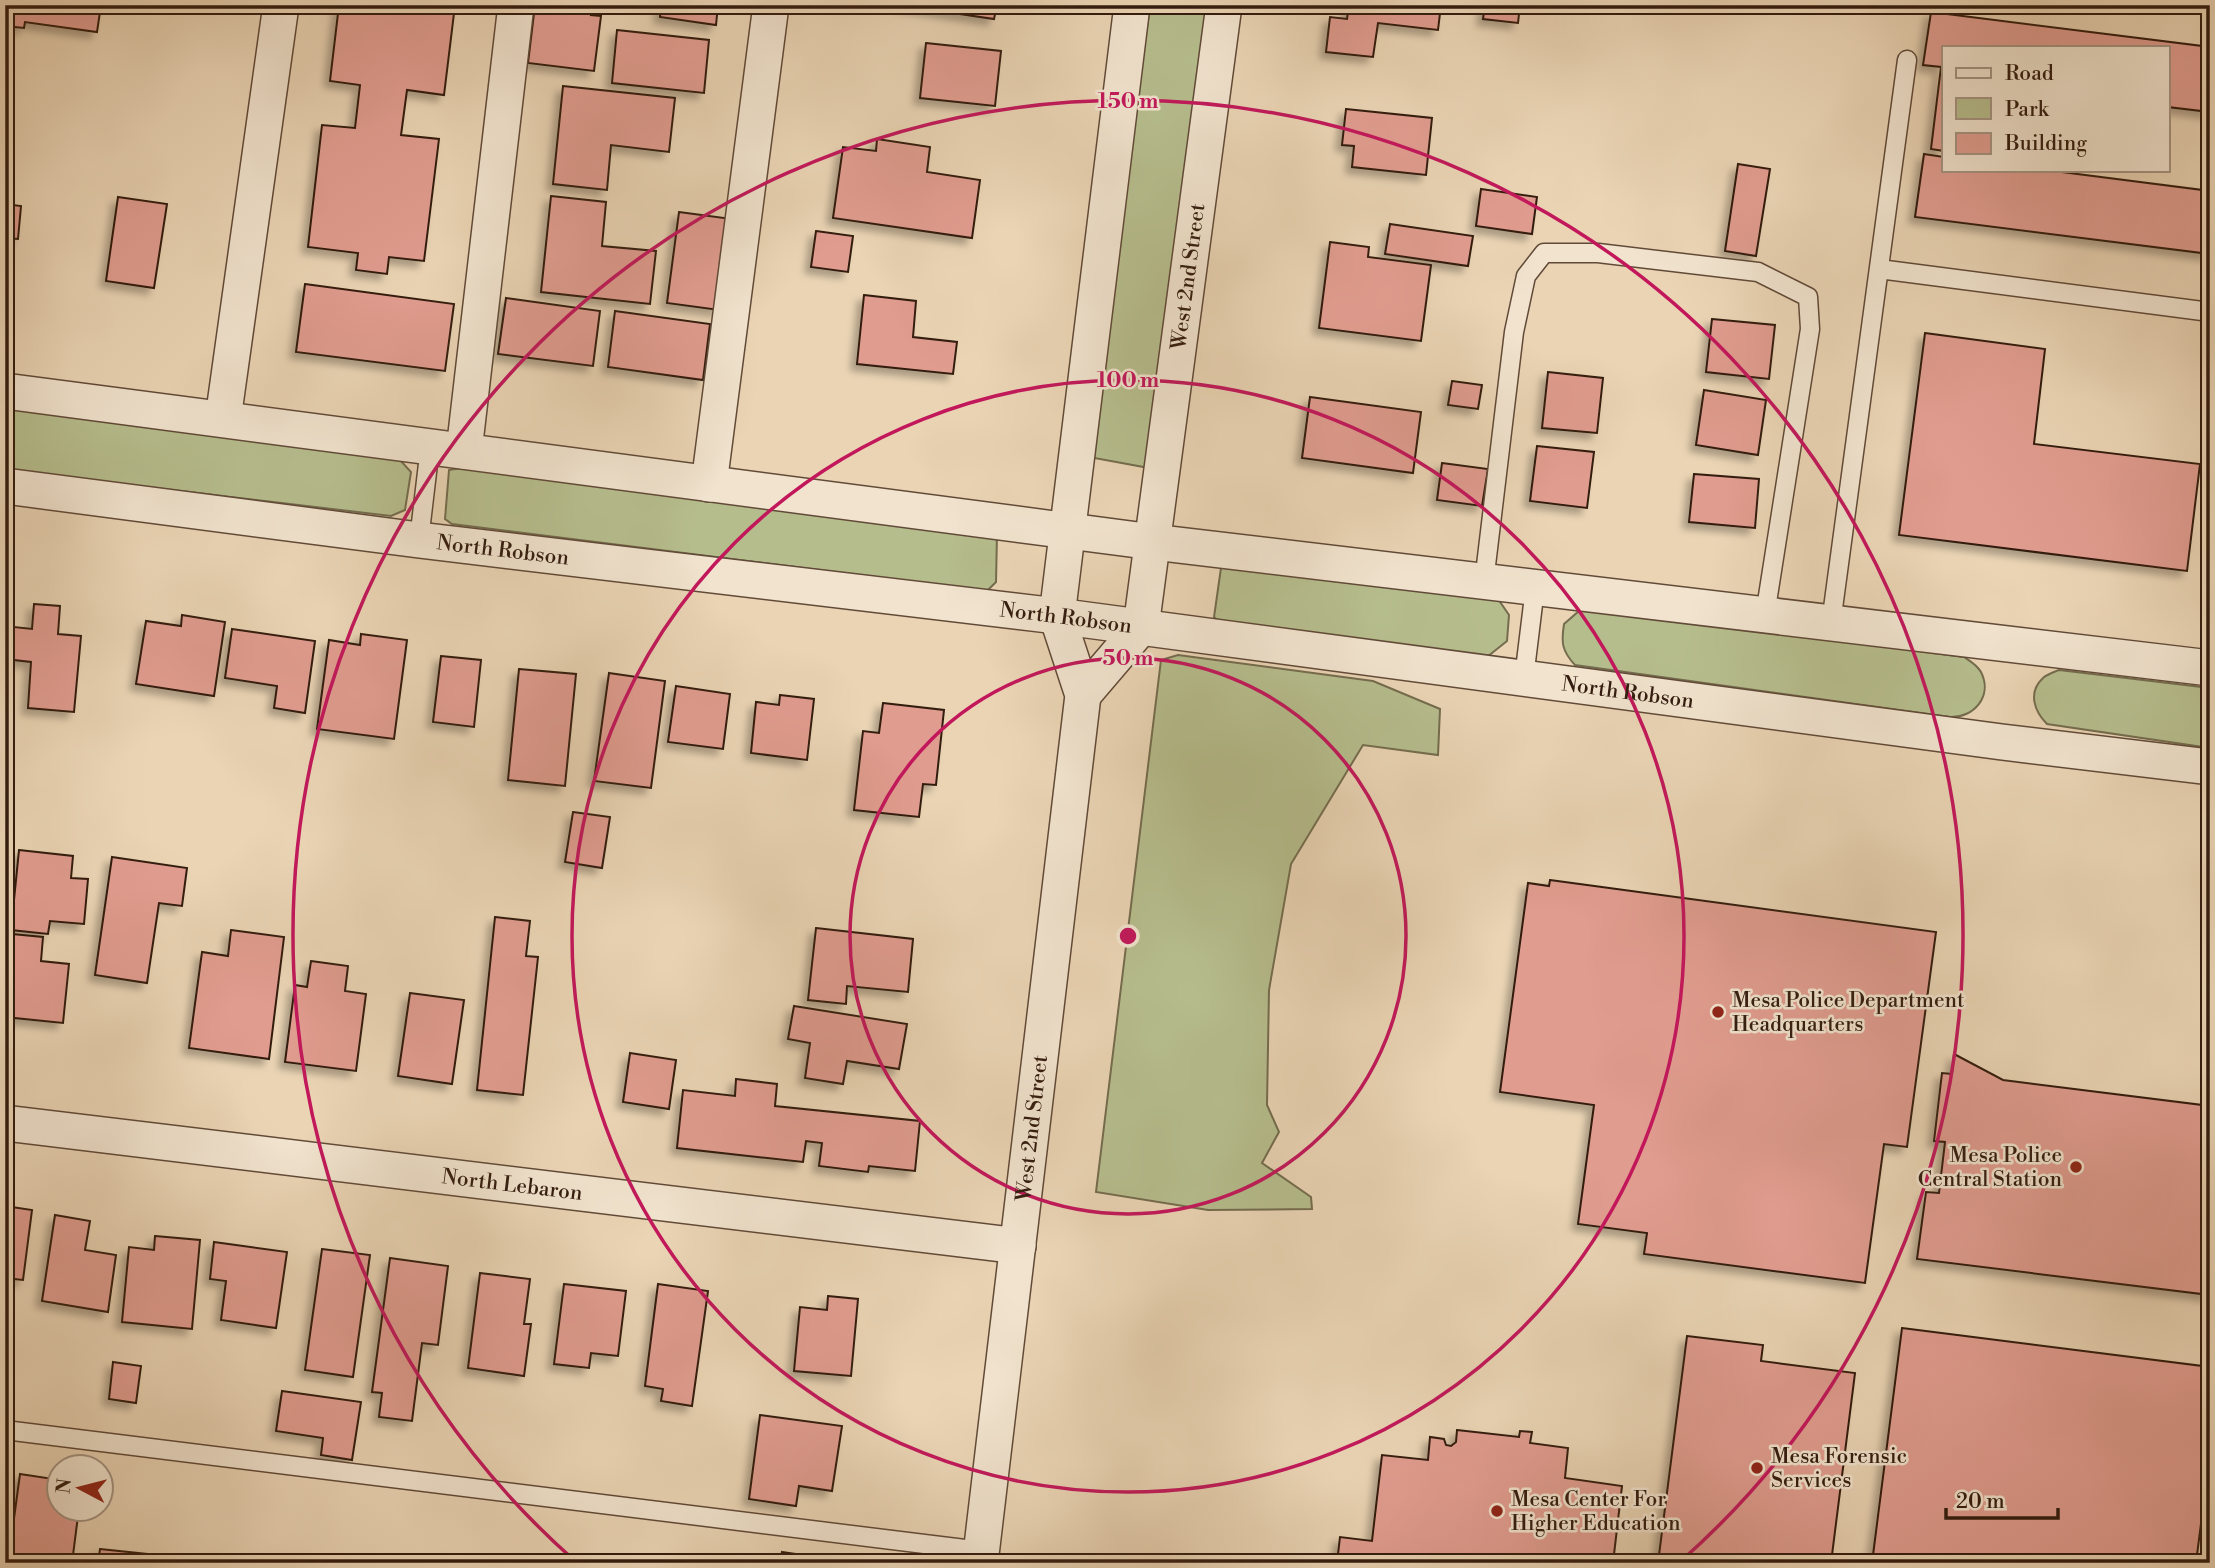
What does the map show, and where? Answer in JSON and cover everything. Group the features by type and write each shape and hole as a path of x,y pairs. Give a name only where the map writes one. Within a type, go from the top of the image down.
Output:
{"street":[{"path":"223,419 281,5"},
{"path":"464,451 516,5"},
{"path":"709,484 771,5"},
{"name":"West 2nd Street","path":"980,1557 1083,695 1057,616 1132,5"},
{"name":"West 2nd Street","path":"1141,626 1224,5"},
{"path":"5,391 1153,542 2210,668"},
{"name":"North Robson","path":"5,486 419,540 1141,626 2002,742 2210,767"},
{"path":"1083,695 1141,626"},
{"name":"North Lebaron","path":"5,1123 1018,1246"}],"lane":[{"path":"1831,623 1907,60"},
{"path":"1484,582 1514,332 1526,276 1544,253 1598,253 1758,272 1808,297 1810,329 1765,615"},
{"path":"1879,269 2210,312"},
{"path":"419,540 430,447"},
{"path":"1524,678 1535,588"},
{"path":"5,1430 980,1557"}],"green space":[{"path":"1150,5 1209,5 1149,468 1089,457"},
{"path":"5,406 400,460 411,472 405,510 391,516 5,470"},
{"path":"461,468 997,534 996,582 987,591 452,524 445,519 449,470"},
{"path":"1236,560 1498,599 1509,615 1507,641 1487,657 1221,623 1214,617 1221,568"},
{"path":"1591,607 1964,657 1981,672 1985,689 1974,710 1950,717 1575,665 1564,646 1564,624 1579,611"},
{"path":"1178,655 1373,681 1440,709 1438,755 1363,745 1291,864 1269,990 1267,1105 1279,1132 1262,1163 1311,1197 1312,1209 1208,1210 1096,1192 1161,660"},
{"path":"2059,670 2210,688 2210,748 2047,724 2036,708 2035,690 2044,677"}],"building":[{"path":"5,5 101,5 97,32 25,22 24,28 5,26"},
{"path":"339,5 455,5 444,95 407,90 401,135 439,139 424,261 389,257 387,274 356,270 358,253 308,247 322,125 355,128 360,85 330,81"},
{"path":"535,5 592,5 591,15 601,16 594,71 528,63"},
{"path":"661,5 718,5 716,25 660,17"},
{"path":"899,5 997,5 994,19"},
{"path":"1349,5 1441,5 1438,30 1378,23 1373,57 1326,52 1330,17 1347,19"},
{"path":"1485,5 1520,5 1518,23 1483,19"},
{"path":"1931,12 2210,47 2210,112 2170,107 2170,46 1942,46 1942,151 1931,149 1941,67 1923,65"},
{"path":"617,30 709,40 704,93 612,83"},
{"path":"926,43 1001,51 995,106 920,98"},
{"path":"563,86 675,98 669,152 611,145 607,190 553,184"},
{"path":"1346,109 1432,118 1426,175 1352,167 1354,146 1342,145"},
{"path":"877,139 930,147 927,172 980,180 972,238 833,218 843,147 876,151"},
{"path":"1924,154 1942,157 1942,172 2062,172 2210,191 2210,254 1915,217"},
{"path":"1738,164 1770,169 1756,256 1725,251"},
{"path":"1481,189 1537,197 1532,234 1476,226"},
{"path":"551,196 606,202 602,246 656,251 650,304 541,292"},
{"path":"118,197 167,204 154,288 106,281"},
{"path":"5,204 21,206 18,239 5,238"},
{"path":"679,212 732,219 719,310 667,303"},
{"path":"1390,224 1473,236 1468,266 1385,254"},
{"path":"816,231 853,236 848,272 811,267"},
{"path":"1330,242 1369,247 1368,257 1431,265 1421,341 1319,328"},
{"path":"305,284 454,304 445,371 296,352"},
{"path":"864,295 916,301 913,337 957,342 953,374 857,364"},
{"path":"506,298 600,311 593,366 498,354"},
{"path":"615,311 710,324 703,380 608,367"},
{"path":"1712,319 1775,325 1769,379 1706,372"},
{"path":"1925,333 2045,349 2034,444 2200,464 2187,571 1899,535"},
{"path":"1548,372 1603,378 1597,433 1542,428"},
{"path":"1452,381 1482,385 1478,409 1448,405"},
{"path":"1704,390 1766,400 1758,455 1696,445"},
{"path":"1310,397 1421,412 1413,473 1302,458"},
{"path":"1537,446 1594,452 1587,508 1530,501"},
{"path":"1442,463 1488,469 1482,506 1437,500"},
{"path":"1694,474 1759,479 1755,528 1689,522"},
{"path":"34,604 60,606 58,634 81,636 74,712 28,708 31,662 5,659 5,626 32,629"},
{"path":"182,615 225,622 214,696 136,684 146,621 181,626"},
{"path":"232,629 315,641 305,713 274,708 277,686 225,678"},
{"path":"361,634 407,640 394,739 317,729 329,640 360,645"},
{"path":"441,656 481,660 474,727 433,722"},
{"path":"519,669 576,674 565,786 508,780"},
{"path":"609,673 665,681 651,788 594,781"},
{"path":"676,686 730,694 723,749 668,742"},
{"path":"780,695 814,699 807,760 751,753 756,702 779,705"},
{"path":"883,703 944,710 936,785 923,784 919,817 854,810 863,731 879,733"},
{"path":"573,812 610,817 602,868 565,862"},
{"path":"19,850 73,856 71,878 88,879 84,924 50,921 48,934 11,930"},
{"path":"112,857 187,868 182,906 159,903 147,983 95,975"},
{"name":"Mesa Police Department Headquarters","path":"1550,880 1936,932 1907,1147 1884,1144 1865,1283 1644,1254 1647,1233 1578,1224 1594,1105 1500,1092 1528,883 1549,886"},
{"path":"495,917 530,921 526,956 538,957 523,1095 477,1090"},
{"path":"816,928 913,939 908,992 847,986 846,1004 808,1000"},
{"path":"231,930 284,937 269,1059 189,1048 202,952 228,956"},
{"path":"12,934 43,937 41,961 69,964 63,1023 5,1017"},
{"path":"311,961 348,966 345,991 366,994 356,1071 285,1062 295,985 307,987"},
{"path":"410,993 464,1000 452,1084 398,1076"},
{"path":"794,1006 907,1024 899,1069 847,1061 843,1084 805,1078 810,1043 788,1039"},
{"path":"630,1053 676,1060 669,1109 623,1102"},
{"name":"Mesa Police Central Station","path":"1954,1054 2003,1080 2210,1106 2210,1295 1917,1259 1926,1192 1939,1193 1945,1142 1934,1141 1942,1073 1952,1074"},
{"path":"736,1079 777,1084 775,1106 920,1121 915,1171 869,1166 868,1172 819,1166 822,1143 806,1141 803,1162 677,1148 683,1090 735,1096"},
{"path":"5,1206 32,1210 23,1280 5,1278"},
{"path":"55,1215 90,1221 85,1250 116,1255 108,1312 42,1301"},
{"path":"155,1236 200,1240 192,1329 122,1322 129,1247 154,1250"},
{"path":"214,1242 287,1252 276,1328 221,1320 226,1281 210,1279"},
{"path":"322,1249 370,1255 353,1377 305,1370"},
{"path":"390,1258 448,1266 438,1345 422,1343 412,1421 379,1417 382,1393 372,1392"},
{"path":"480,1273 530,1279 524,1324 531,1324 524,1376 468,1368"},
{"path":"564,1284 626,1291 618,1356 591,1353 589,1368 554,1364"},
{"path":"658,1284 708,1291 692,1406 661,1401 663,1389 645,1386"},
{"path":"828,1296 858,1299 851,1376 794,1371 800,1307 827,1310"},
{"path":"1902,1328 2210,1367 2210,1453 2196,1563 1872,1563"},
{"name":"Mesa Forensic Services","path":"1687,1336 1763,1345 1761,1361 1855,1373 1831,1563 1658,1563"},
{"path":"113,1362 141,1366 136,1403 109,1399"},
{"path":"282,1391 361,1402 352,1460 321,1455 323,1438 276,1431"},
{"path":"760,1415 842,1426 832,1491 799,1486 796,1506 749,1499"},
{"name":"Mesa Center For Higher Education","path":"1457,1430 1519,1437 1520,1431 1532,1432 1530,1443 1568,1448 1565,1478 1622,1486 1613,1563 1337,1563 1340,1537 1372,1541 1382,1455 1428,1460 1430,1437 1444,1439 1446,1445 1451,1446 1456,1442"},
{"path":"20,1474 46,1478 46,1522 77,1522 72,1563 8,1563"},
{"path":"100,1549 166,1556 165,1563 98,1563"},
{"path":"782,1552 824,1558 823,1563 780,1563"}],"place":[{"name":"Mesa Police Department Headquarters","path":"1718,1012"},
{"name":"Mesa Police Central Station","path":"2076,1167"},
{"name":"Mesa Forensic Services","path":"1757,1468"},
{"name":"Mesa Center For Higher Education","path":"1497,1511"}]}
